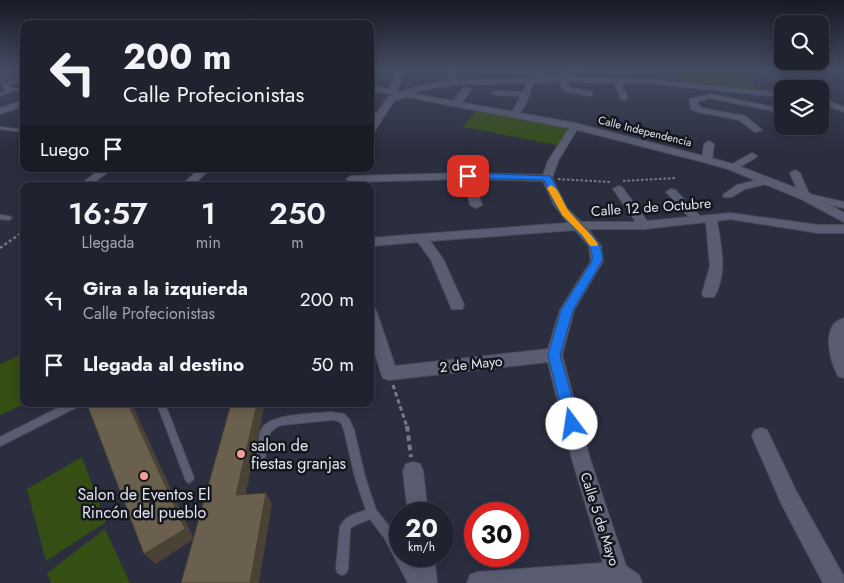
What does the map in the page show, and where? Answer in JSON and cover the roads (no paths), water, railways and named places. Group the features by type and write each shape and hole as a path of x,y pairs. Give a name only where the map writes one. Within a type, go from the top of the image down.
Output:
{"street":[{"path":"374,124 391,99 398,96"},
{"name":"Calle Independencia","path":"415,96 575,126 732,167 805,196 844,218"},
{"path":"457,104 460,96"},
{"path":"515,114 525,96"},
{"path":"709,96 694,100 694,107 702,111 742,118 758,130"},
{"path":"711,96 774,109"},
{"path":"829,101 844,107"},
{"path":"829,103 844,107"},
{"path":"0,111 20,104"},
{"path":"554,355 567,310 598,257 592,240 566,213 547,178 552,161 575,126"},
{"path":"707,160 709,144"},
{"path":"732,167 752,156"},
{"path":"89,182 103,172"},
{"path":"190,182 201,172"},
{"path":"795,173 805,196 844,204"},
{"path":"351,178 468,176 547,178"},
{"path":"468,176 476,205"},
{"path":"728,195 741,187 766,181"},
{"path":"618,189 644,225"},
{"path":"671,192 705,219 717,268 716,279 709,294"},
{"name":"Calle 12 de Octubre","path":"374,242 579,226 644,225 730,216 755,218 818,229 844,229"},
{"path":"421,238 437,258 457,305"},
{"path":"844,323 840,328 837,350 844,371"},
{"name":"2 de Mayo","path":"374,326 389,373 554,355"},
{"name":"Calle 5 de Mayo","path":"554,355 581,459 624,578"},
{"path":"761,436 789,498 835,583"},
{"path":"413,471 417,502"},
{"path":"424,567 426,583"},
{"path":"478,583 624,578"}],"lane":[{"path":"0,128 20,130"},
{"path":"0,218 9,218"},
{"path":"0,442 68,407"},
{"path":"162,407 189,478"},
{"path":"261,457 265,431 271,425 280,421 331,416 341,417 346,422 349,430 360,477 372,513 389,535"},
{"path":"342,569 345,527 349,522 372,513"},
{"path":"406,567 414,583"}],"place":[{"name":"salon de fiestas granjas","path":"241,454"},
{"name":"Salon de Eventos El Rincón del pueblo","path":"144,476"}]}
